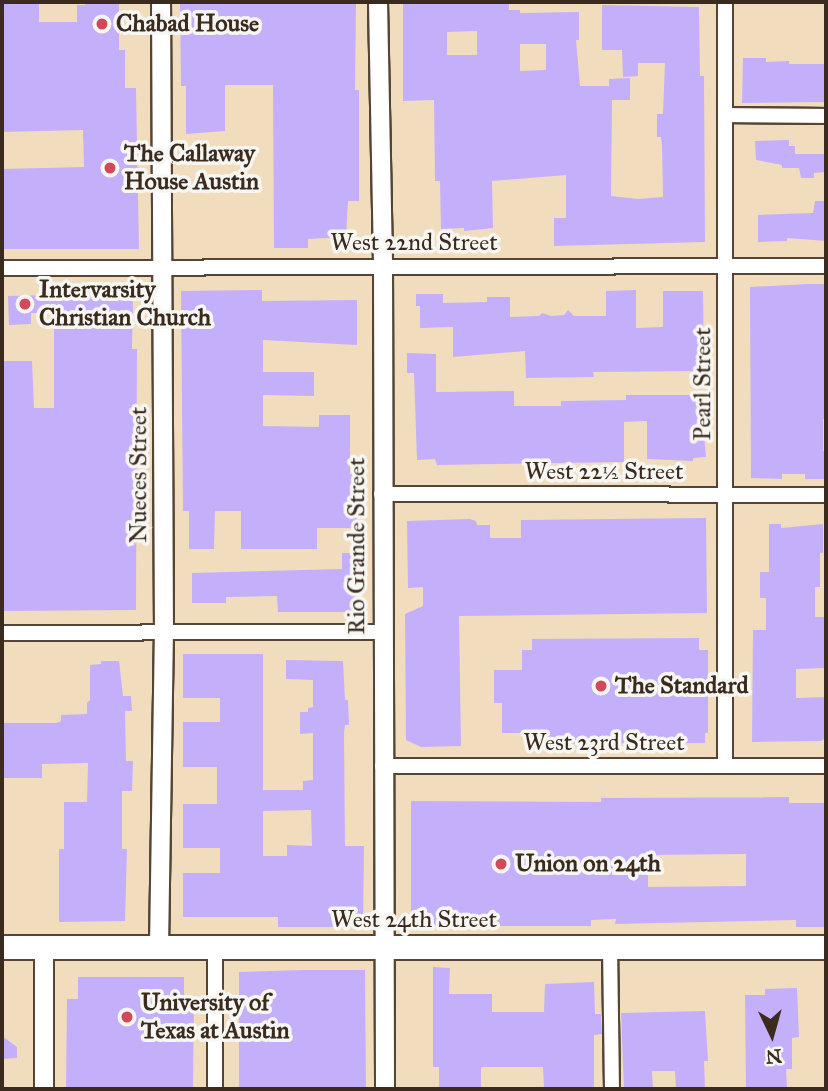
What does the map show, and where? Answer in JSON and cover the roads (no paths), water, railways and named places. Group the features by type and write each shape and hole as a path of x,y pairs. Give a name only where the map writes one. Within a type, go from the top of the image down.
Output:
{"main road":[{"name":"West 24th Street","path":"2,947 826,947"}],"street":[{"name":"Nueces Street","path":"159,947 164,634 161,2"},
{"name":"Rio Grande Street","path":"378,2 383,265 381,494 384,1089"},
{"name":"Pearl Street","path":"725,2 725,766"},
{"path":"726,116 826,116"},
{"name":"West 22nd Street","path":"2,268 826,266"},
{"name":"West 22½ Street","path":"381,494 826,495"},
{"path":"2,633 382,632"},
{"name":"West 23rd Street","path":"382,766 826,766"},
{"path":"610,946 612,1089"},
{"path":"44,947 44,1089"},
{"path":"215,947 215,1089"}],"place":[{"name":"Chabad House","path":"102,24"},
{"name":"The Callaway House Austin","path":"110,168"},
{"name":"Intervarsity Christian Church","path":"25,304"},
{"name":"The Standard","path":"601,686"},
{"name":"Union on 24th","path":"501,864"},
{"name":"University of Texas at Austin","path":"127,1017"}]}
